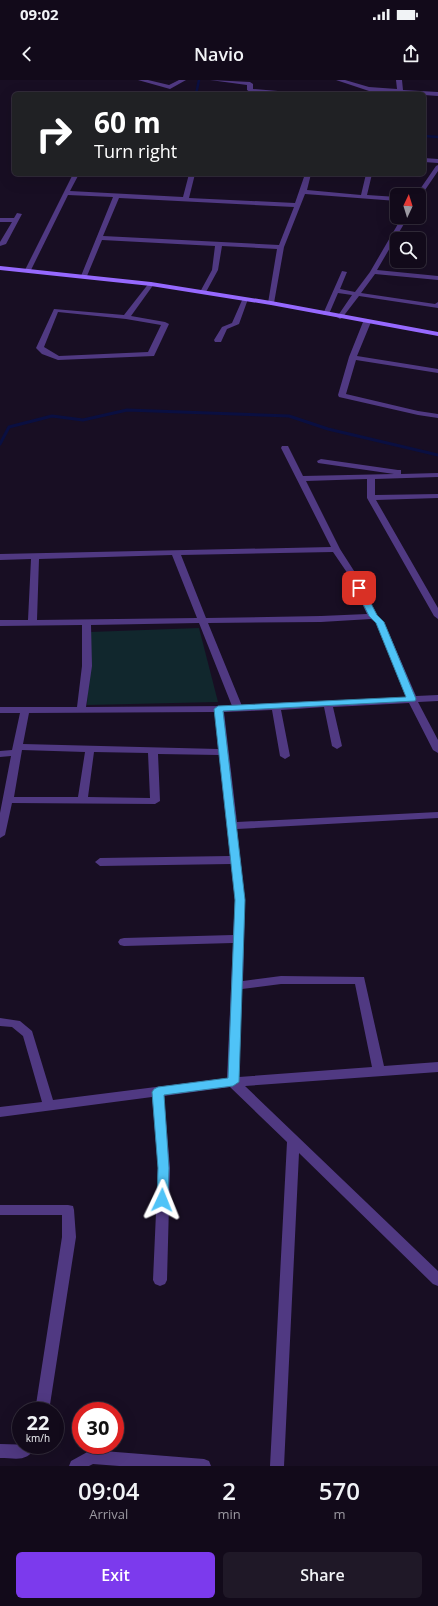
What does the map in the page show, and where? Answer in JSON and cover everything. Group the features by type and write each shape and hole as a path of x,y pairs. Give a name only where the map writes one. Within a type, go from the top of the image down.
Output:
{"main road":[{"path":"0,268 151,284 271,303 438,334"}],"street":[{"path":"141,80 170,87"},
{"path":"165,92 170,87 183,80"},
{"path":"213,80 250,84 250,90 270,92"},
{"path":"339,80 369,89 400,92 398,80"},
{"path":"426,93 438,94"},
{"path":"426,160 438,161"},
{"path":"424,188 438,167"},
{"path":"28,270 75,176"},
{"path":"186,199 192,176"},
{"path":"271,303 281,247 303,192 307,176"},
{"path":"364,197 369,176"},
{"path":"303,192 390,199"},
{"path":"66,193 298,205"},
{"path":"84,276 117,195"},
{"path":"0,220 17,217 4,243 0,244"},
{"path":"340,317 373,272 401,224"},
{"path":"100,238 281,247"},
{"path":"203,292 215,270 219,244"},
{"path":"326,314 344,272"},
{"path":"373,272 438,278"},
{"path":"126,317 151,284"},
{"path":"337,291 438,306"},
{"path":"218,340 224,328 235,324 245,299"},
{"path":"56,310 126,317 165,324 151,354 58,358 40,348 56,310"},
{"path":"367,322 353,357 342,394 418,413 438,416"},
{"path":"353,357 438,371"},
{"path":"285,448 336,548 352,574 373,616 380,622 412,699 438,750"},
{"path":"321,461 426,476"},
{"path":"300,479 438,475"},
{"path":"371,477 372,498 438,616"},
{"path":"372,498 438,496"},
{"path":"0,557 176,554 336,548"},
{"path":"176,554 238,709"},
{"path":"32,623 34,556"},
{"path":"0,623 321,619 373,616"},
{"path":"81,710 87,666 86,622"},
{"path":"0,710 238,709 438,698"},
{"path":"328,704 337,746"},
{"path":"276,707 285,756"},
{"path":"218,709 240,900 233,1082 438,1280"},
{"path":"0,835 25,710"},
{"path":"0,754 18,750 90,748 223,752"},
{"path":"82,801 90,748"},
{"path":"8,800 154,801 153,750"},
{"path":"232,826 438,815"},
{"path":"100,862 235,860"},
{"path":"124,942 239,939"},
{"path":"237,986 281,980 360,980 379,1071"},
{"path":"0,1022 16,1024 22,1027 28,1034 49,1106"},
{"path":"0,1112 233,1082 438,1067"},
{"path":"158,1092 164,1168 160,1280"},
{"path":"276,1466 293,1139"},
{"path":"0,1210 68,1210 69,1237 43,1402"},
{"path":"0,1450 12,1451"},
{"path":"76,1466 91,1457 204,1466"}],"shaded area":[{"path":"199,628 218,702 87,705 90,632"}],"waterway":[{"path":"196,92 199,80"},
{"path":"426,136 438,137"},
{"path":"0,444 9,427 52,416 83,420 127,410 289,416 328,429 438,455"}],"route":[{"path":"162,1200 164,1168 158,1092 233,1082 240,900 218,709 412,699 380,622 373,616 359,588"}]}
